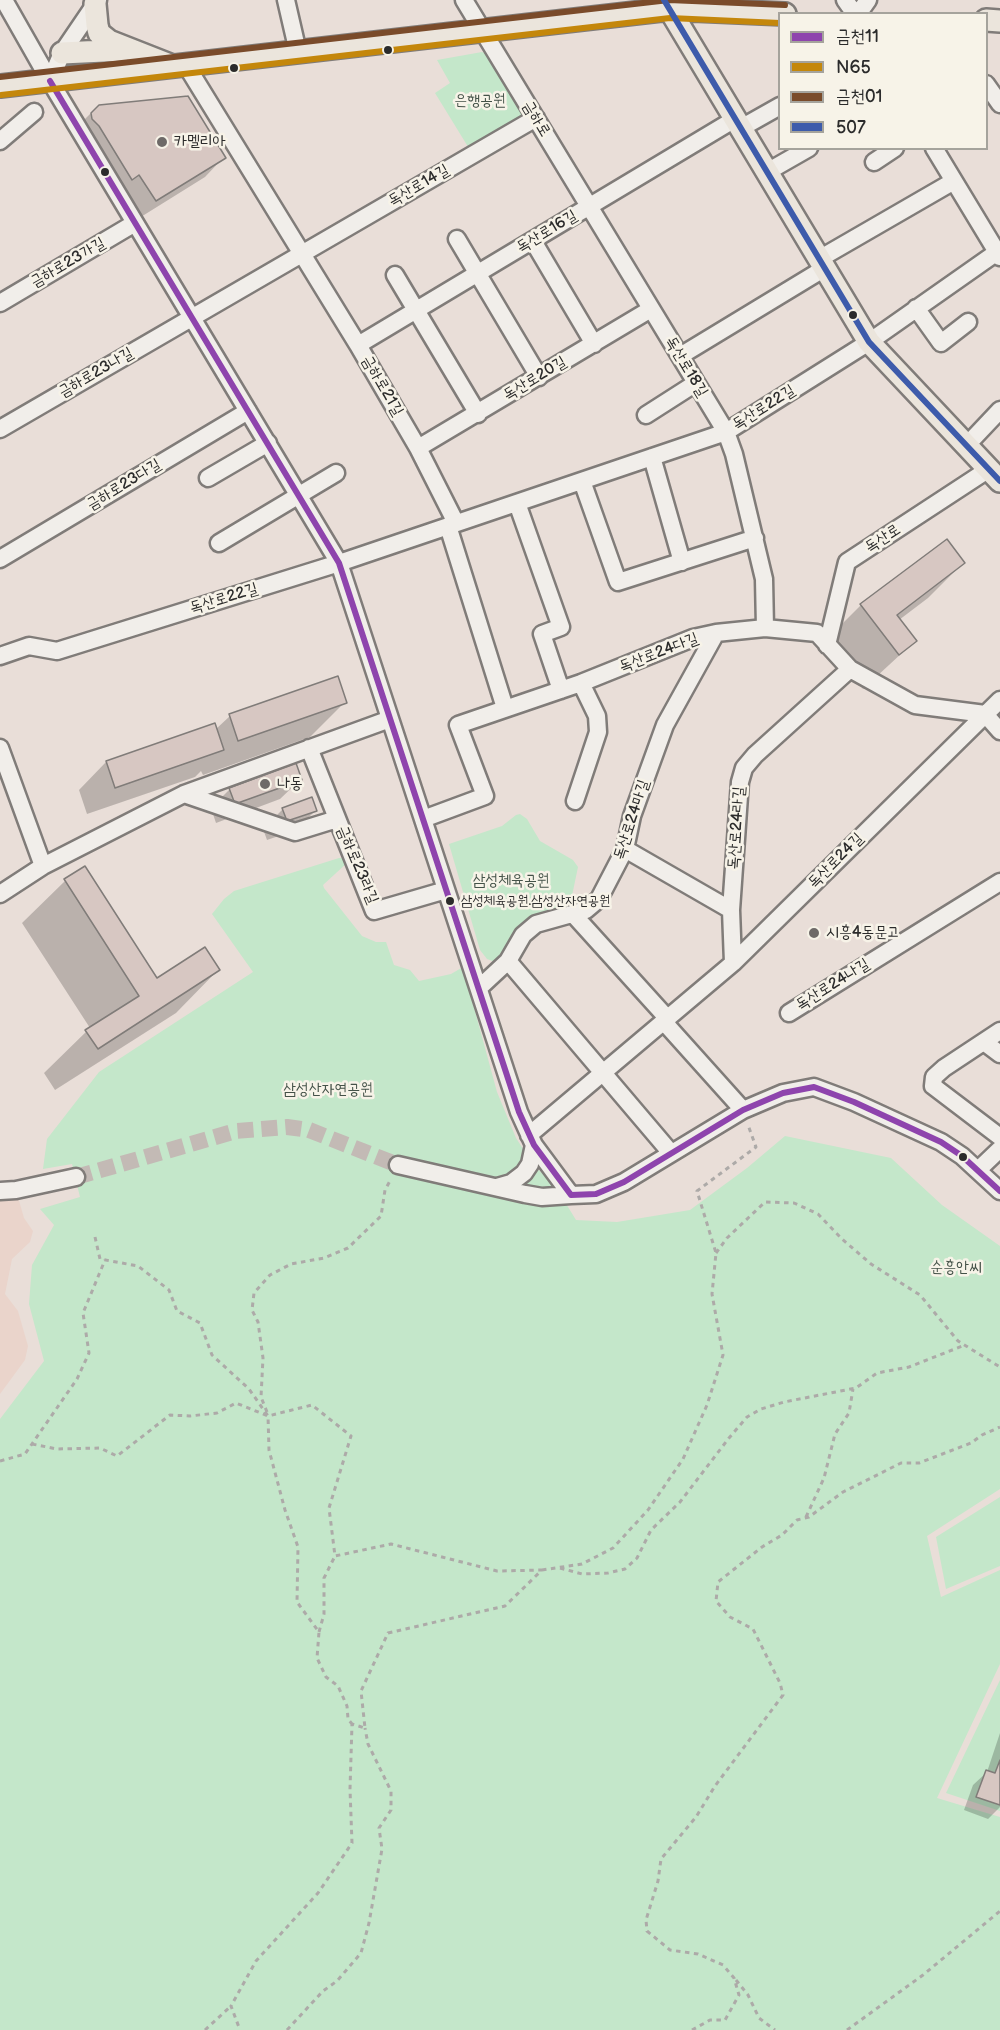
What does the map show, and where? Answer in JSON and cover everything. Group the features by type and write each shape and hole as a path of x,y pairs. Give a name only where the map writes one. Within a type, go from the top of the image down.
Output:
{"main road":[{"path":"97,2 99,33 126,50 180,66"},
{"path":"0,86 483,31 667,5 778,13"},
{"name":"독산로","path":"667,5 869,342 994,475"},
{"path":"62,53 126,50"}],"street":[{"path":"4,0 50,81 339,563 479,988 532,1140 571,1195"},
{"path":"286,0 298,52"},
{"name":"금하로","path":"464,0 590,207"},
{"path":"844,0 854,12"},
{"path":"858,12 868,0"},
{"path":"50,81 62,53 97,2"},
{"name":"금하로21길","path":"180,66 303,253 358,345 418,448 452,525"},
{"path":"988,86 1000,104"},
{"path":"738,123 778,107"},
{"path":"0,141 34,112"},
{"name":"독산로14길","path":"303,253 536,118"},
{"name":"독산로16길","path":"358,345 590,207 738,123"},
{"path":"767,172 806,150"},
{"path":"874,162 893,150"},
{"path":"935,150 999,253"},
{"path":"680,356 822,263 954,182"},
{"name":"독산로18길","path":"590,207 726,432 764,579 765,628"},
{"name":"금하로23가길","path":"0,303 135,223"},
{"path":"457,240 539,377"},
{"path":"533,241 594,344"},
{"path":"192,317 303,253"},
{"name":"독산로22길","path":"0,657 29,646 57,651 339,563 726,432 869,342 999,253"},
{"path":"395,275 478,414"},
{"path":"916,308 941,343 968,322"},
{"name":"독산로20길","path":"418,448 651,309"},
{"name":"금하로23나길","path":"0,429 192,317"},
{"path":"646,415 696,383"},
{"path":"966,446 1000,410"},
{"name":"금하로23다길","path":"0,559 248,411"},
{"path":"208,478 267,443"},
{"path":"652,457 682,562"},
{"path":"219,543 336,473"},
{"name":"독산로","path":"827,645 847,562 994,475"},
{"path":"582,481 618,582 755,538"},
{"path":"517,502 561,627 542,634 561,690"},
{"path":"452,525 505,708"},
{"name":"독산로24다길","path":"423,819 485,796 458,725 581,684 693,638 716,633 765,628 817,633 850,669 915,705 985,714"},
{"name":"독산로24마길","path":"479,988 508,961 523,935 536,924 586,910 599,899 624,849 632,816 665,725 716,633"},
{"name":"독산로24라길","path":"733,963 731,910 740,782 744,768 754,755 850,669"},
{"path":"575,801 598,732 597,716 581,684"},
{"name":"독산로24길","path":"532,1140 733,963 1000,700"},
{"path":"985,714 1000,731"},
{"path":"0,894 43,866 184,794 390,718"},
{"path":"0,748 43,866"},
{"name":"금하로23라길","path":"309,748 374,910 447,890"},
{"name":"금하로23라길","path":"184,794 295,832 338,819"},
{"path":"624,849 731,910"},
{"name":"독산로24나길","path":"789,1012 1000,882"},
{"path":"573,914 743,1110"},
{"path":"508,961 671,1153"},
{"path":"1000,1031 934,1077 933,1086 1000,1137"},
{"path":"984,1042 1000,1054"},
{"path":"398,1165 542,1197 596,1194 624,1182 743,1110 801,1088 826,1090 940,1142 962,1156 1000,1191"},
{"path":"496,1188 511,1183 524,1173 530,1164 532,1140"},
{"path":"978,1170 1000,1149"},
{"path":"8,1190 76,1177"}],"path":[{"path":"335,1556 391,1544 497,1571 542,1570 582,1564 613,1548 648,1510 683,1459 707,1405 723,1355 712,1294 716,1253 697,1191 756,1147 743,1110"},
{"path":"319,1632 297,1602 298,1547 285,1510 269,1450 268,1416 261,1397 263,1358 258,1322 252,1310 254,1293 270,1275 291,1264 324,1258 348,1248 381,1216 385,1190 398,1165"},
{"path":"716,1253 727,1238 765,1202 794,1203 818,1214 871,1264 920,1295 933,1313 965,1345 1000,1366"},
{"path":"95,1238 100,1259 138,1266 169,1290 177,1311 200,1323 212,1355 249,1389 268,1416"},
{"path":"0,1461 25,1454 77,1379 89,1353 83,1312 105,1260"},
{"path":"558,1567 582,1574 608,1573 625,1569 637,1557 651,1530 680,1502 747,1417 784,1402 853,1389 877,1373 909,1367 965,1345"},
{"path":"806,1518 824,1478 835,1434 849,1413 853,1389"},
{"path":"32,1444 57,1449 100,1448 117,1456 170,1415 190,1416 217,1413 236,1403 268,1416 312,1405 351,1436 329,1508 335,1556 324,1578 324,1614 319,1632 317,1658 326,1677 338,1686 347,1706 348,1719 352,1724 365,1728"},
{"path":"775,2030 759,2018 748,1995 723,1965 698,1954 670,1950 647,1931 646,1920 658,1881 661,1859 696,1817 715,1786 783,1695 780,1683 753,1629 730,1617 716,1601 718,1582 762,1547 782,1535 797,1520 806,1518 843,1492 901,1463 919,1464 971,1443 981,1435 1000,1427"},
{"path":"287,2030 323,1990 337,1982 361,1953 369,1923 382,1849 380,1828 391,1810 391,1791 368,1744 361,1690 388,1633 505,1606 542,1570"},
{"path":"205,2030 231,2006 256,1961 318,1893 352,1843 350,1789 352,1724"},
{"path":"847,2030 923,1975 1000,1911"},
{"path":"692,2030 710,2020 725,2020 739,1995 734,1978"},
{"path":"231,2006 240,2030"}],"shaded area":[{"path":"16,1190 24,1218 33,1231 30,1242 12,1259 5,1294 18,1311 28,1346 25,1360 0,1394 0,1191"}],"green space":[{"name":"은행공원","path":"482,52 495,58 525,112 518,120 470,150 435,93 450,83 437,60"},
{"name":"삼성체육공원","path":"520,814 527,819 540,841 573,860 578,867 568,915 547,920 498,963 487,959 480,950 449,844 502,826"},
{"path":"345,858 347,863 323,885 324,888 362,936 376,942 386,942 394,965 410,970 419,981 451,974 463,967 497,1092 516,1138 535,1167 552,1181 576,1220 617,1222 690,1210 747,1168 785,1136 891,1158 942,1205 1000,1246 1000,1489 927,1536 941,1597 1000,1570 1000,1664 937,1798 1000,1817 1000,2030 0,2030 0,1419 44,1361 29,1304 32,1265 54,1225 40,1209 80,1197 72,1164 43,1169 47,1139 99,1072 253,972 212,914 224,899 234,891"},
{"path":"1000,1497 1000,1566 946,1589 936,1537"},
{"path":"1000,1680 1000,1811 946,1793"}],"building":[{"name":"카멜리아","path":"188,96 226,158 156,201 139,175 132,180 99,126 92,119 91,113 99,105"},
{"path":"947,539 965,563 897,615 917,641 899,655 860,604"},
{"path":"338,676 347,703 238,741 229,714"},
{"path":"215,723 224,750 115,788 106,761"},
{"name":"나동","path":"296,763 302,780 235,804 229,788"},
{"path":"312,797 317,811 287,821 282,808"},
{"path":"85,866 157,978 205,947 220,970 98,1049 85,1030 139,996 64,879"},
{"path":"1000,1760 1000,1805 976,1797 986,1770 995,1773"}],"tunnel":[{"path":"76,1177 236,1131 287,1127 309,1130 398,1165"}],"transit line":[{"name":"507","path":"664,0 869,342 1000,481"},
{"name":"금천01","path":"0,77 669,0 785,5"},
{"name":"N65","path":"1,95 670,18 778,23"},
{"name":"금천11","path":"50,81 339,563 519,1112 534,1145 571,1195 596,1194 624,1182 743,1110 783,1093 814,1087 854,1102 941,1142 962,1156 1000,1191"}],"place":[{"name":"카멜리아","path":"162,142"},
{"name":"나동","path":"265,784"},
{"name":"삼성체육공원.삼성산자연공원","path":"450,901"},
{"name":"시흥4동문고","path":"814,933"}],"park label":[{"name":"삼성산자연공원","path":"328,1090"},
{"name":"순흥안씨","path":"956,1268"}]}
